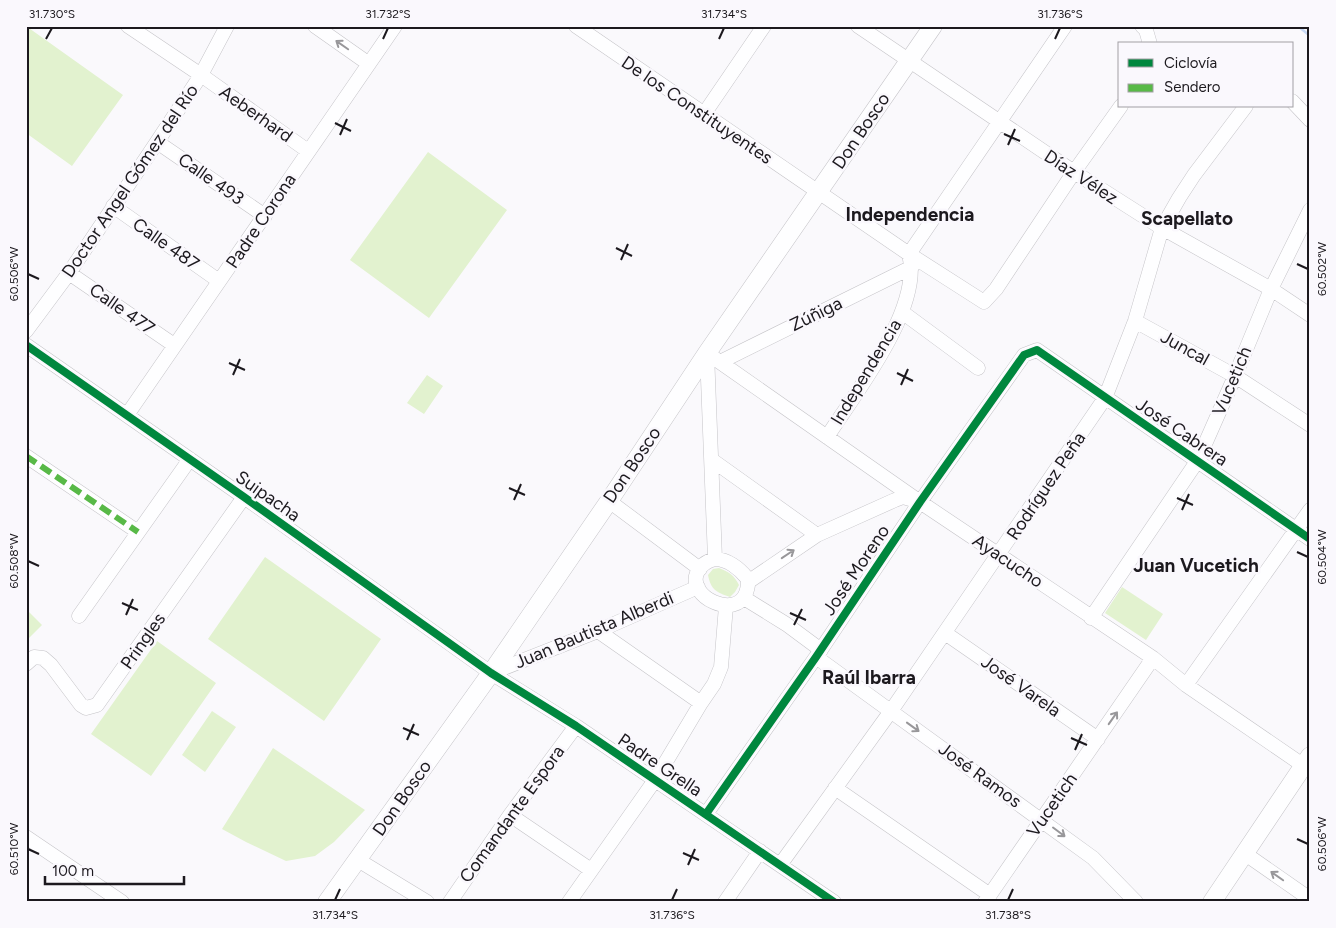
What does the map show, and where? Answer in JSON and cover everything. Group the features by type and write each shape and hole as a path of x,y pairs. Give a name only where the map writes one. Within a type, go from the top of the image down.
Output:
{"main road":[{"name":"Don Bosco","path":"327,902 491,673 608,501 714,357 819,192 933,26"},
{"path":"1212,902 1244,853 1308,764"}],"street":[{"name":"Aeberhard","path":"128,26 308,151"},
{"name":"Doctor Angel Gómez del Río","path":"26,331 158,142 201,75 227,26"},
{"path":"315,26 369,64"},
{"name":"Padre Corona","path":"126,415 395,26"},
{"name":"De los Constituyentes","path":"576,26 819,192"},
{"path":"704,114 764,26"},
{"name":"Díaz Vélez","path":"858,26 1074,172 1162,228 1271,288 1310,315"},
{"name":"Independencia","path":"827,437 883,350 906,304 910,260 1065,26"},
{"path":"1142,26 1146,30 1149,42"},
{"path":"1294,104 1310,120"},
{"path":"819,192 910,260 984,302 996,290 1119,108"},
{"name":"Rodríguez Peña","path":"780,864 891,711 1105,398 1135,321 1162,228 1178,198 1194,174 1244,108"},
{"name":"Calle 493","path":"158,142 265,216"},
{"name":"Calle 487","path":"113,206 220,281"},
{"name":"Vucetich","path":"1091,618 1198,460 1271,288 1310,210"},
{"name":"Zúñiga","path":"714,357 910,260"},
{"name":"Calle 477","path":"69,272 174,345"},
{"path":"902,312 978,368"},
{"name":"Juncal","path":"1135,321 1235,376 1310,425"},
{"name":"Suipacha","path":"26,345 491,673"},
{"name":"José Cabrera","path":"1037,350 1310,539"},
{"name":"José Moreno","path":"706,814 819,654 920,502 1024,355 1037,350"},
{"path":"714,357 712,460 715,559"},
{"name":"Ayacucho","path":"714,357 920,502 1153,658 1186,685 1308,764"},
{"path":"26,456 138,532"},
{"path":"79,616 190,459"},
{"path":"712,460 817,535"},
{"name":"Pringles","path":"26,664 34,657 43,658 51,665 81,705 86,708 97,705 244,497"},
{"path":"748,582 817,535 895,500 903,498 920,502"},
{"path":"608,501 700,569"},
{"path":"1186,685 1310,510"},
{"path":"715,559 732,564 744,573 748,582 744,598 734,605 726,606 716,603 706,597 698,587 696,579 700,569 703,565 715,559"},
{"name":"Juan Bautista Alberdi","path":"491,673 598,631 698,587"},
{"name":"José Ramos","path":"744,598 792,628 819,654 891,711 1093,858 1136,902"},
{"path":"569,902 656,780 714,684 722,667 726,606"},
{"path":"598,631 701,703"},
{"name":"José Varela","path":"945,633 1098,739"},
{"name":"Vucetich","path":"988,898 1153,658"},
{"name":"Padre Grella","path":"491,673 576,726 834,902"},
{"name":"Comandante Espora","path":"450,902 510,815 576,726"},
{"path":"835,788 988,898"},
{"path":"510,815 591,870"},
{"path":"26,837 122,902"},
{"path":"725,902 760,851"},
{"path":"1244,853 1310,899"},
{"path":"358,860 427,902"}],"green space":[{"path":"26,26 123,95 72,166 26,133"},
{"path":"428,152 507,210 429,318 350,260"},
{"path":"427,375 443,386 424,414 407,403"},
{"path":"265,557 381,639 324,721 208,639"},
{"path":"719,568 731,574 739,585 730,597 718,592 711,584 708,575 713,569"},
{"path":"1122,587 1163,614 1146,640 1105,613"},
{"path":"26,609 42,625 29,638 26,635"},
{"path":"157,641 216,683 151,776 91,734"},
{"path":"212,711 236,727 205,772 182,755"},
{"path":"273,748 365,810 334,842 315,856 286,861 222,829"}],"waterway":[{"path":"1298,26 1310,36"}],"marked path":[{"path":"26,456 138,532"}],"cycle path":[{"path":"26,345 491,673 576,726 834,902"},
{"path":"706,814 816,657 920,502 1024,355 1037,350 1310,539"}],"district":[{"name":"Independencia","path":"910,214"},
{"name":"Scapellato","path":"1187,218"},
{"name":"Juan Vucetich","path":"1196,565"},
{"name":"Raúl Ibarra","path":"869,677"}]}
